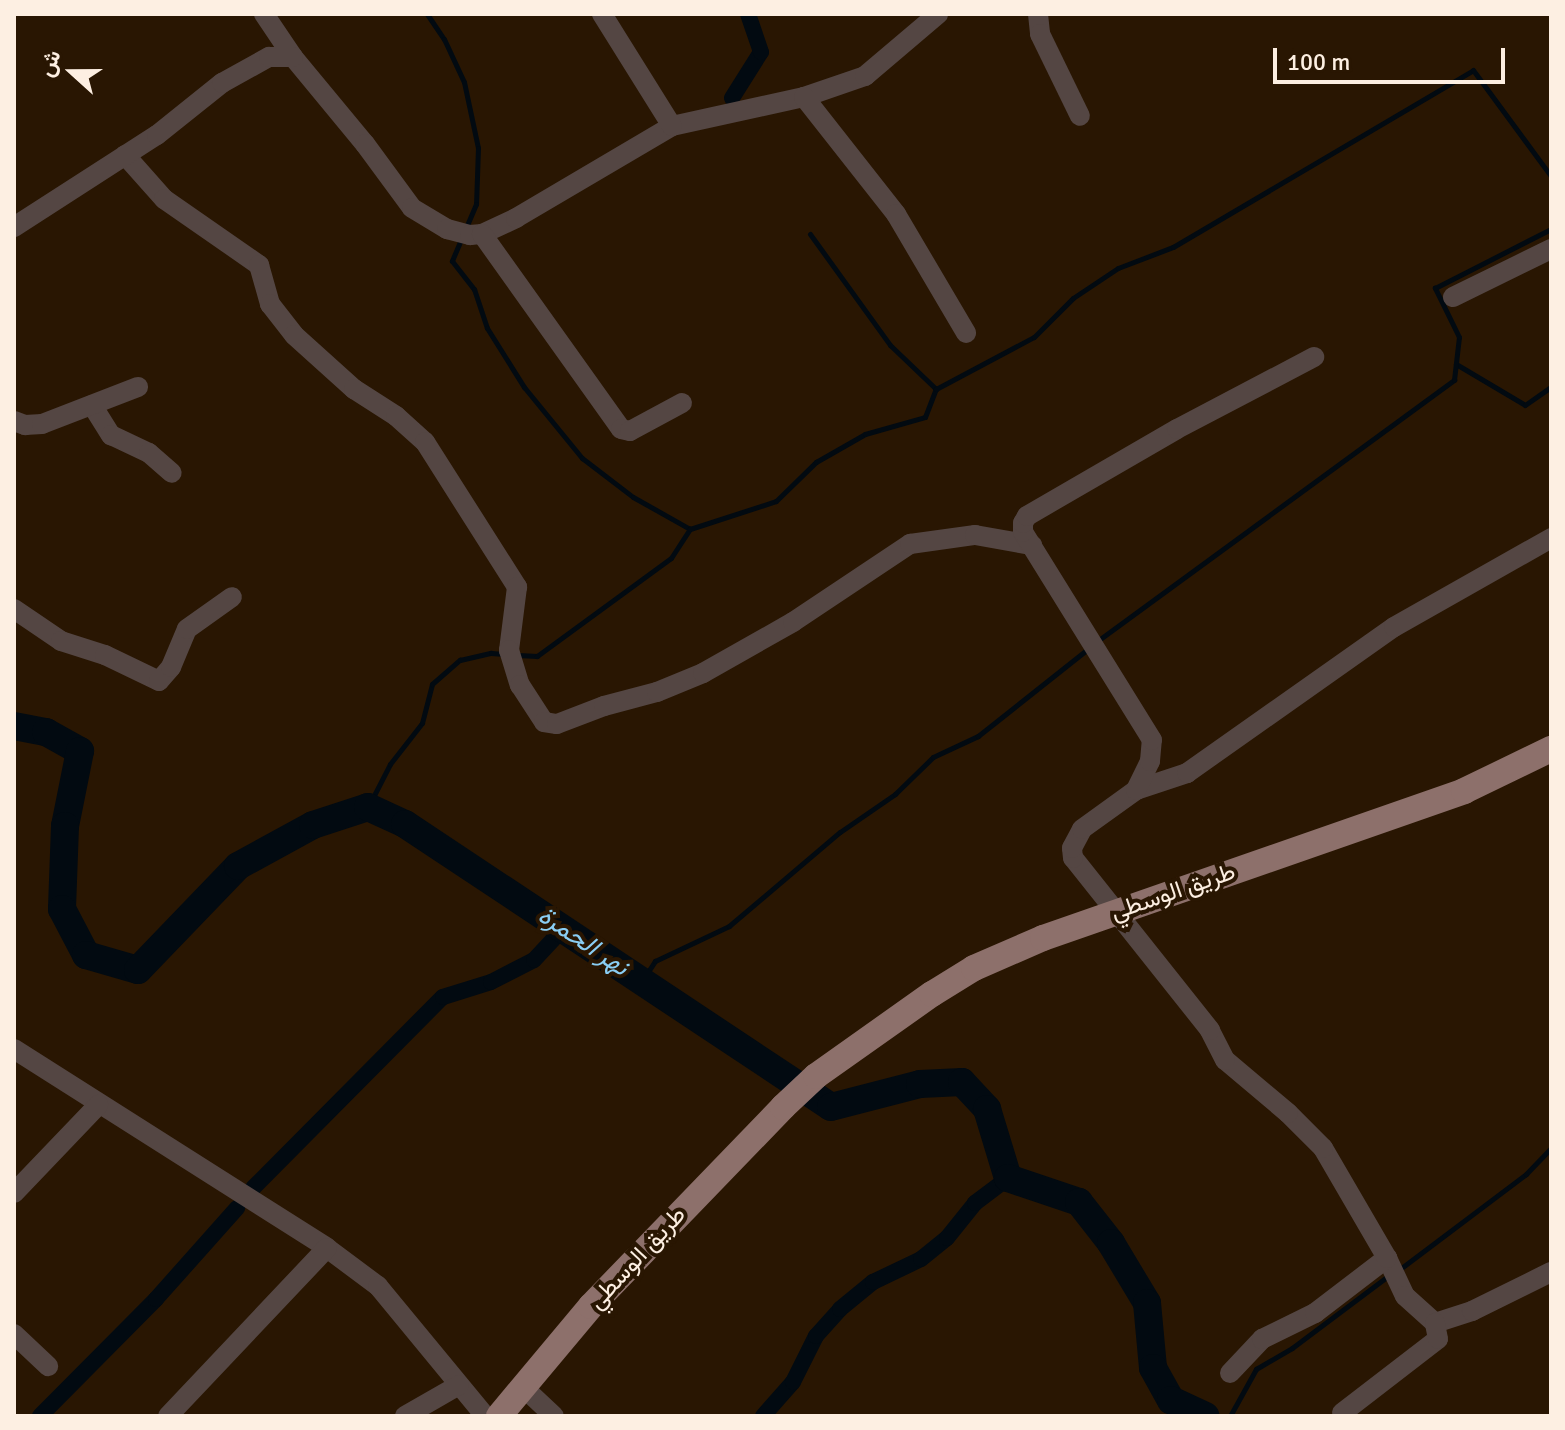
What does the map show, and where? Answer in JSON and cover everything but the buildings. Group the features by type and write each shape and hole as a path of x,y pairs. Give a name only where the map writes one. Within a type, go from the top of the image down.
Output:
{"main road":[{"name":"طريق الوسطي","path":"499,1416 591,1306 783,1107 816,1076 897,1017 974,968 1114,911 1464,791 1551,749"}],"street":[{"path":"264,14 293,57 365,144 412,208 447,229 476,234 672,126 804,97 865,76 932,16"},
{"path":"602,14 672,126"},
{"path":"1038,14 1040,34 1080,116"},
{"path":"14,227 157,135 222,83 269,57 293,57"},
{"path":"804,97 896,214 966,333"},
{"path":"125,155 164,199 259,265 270,304 294,335 354,389 396,416 425,442 517,587 512,660 540,720 557,724 675,686 703,673 793,622 910,544 975,535 1032,545"},
{"path":"476,234 621,429 630,431 682,403"},
{"path":"1453,297 1551,249"},
{"path":"1136,790 1150,761 1152,740 1023,532 1027,516 1188,423 1314,357"},
{"path":"18,429 42,424 138,387"},
{"path":"92,405 111,435 149,453 172,473"},
{"path":"1342,1413 1438,1339 1435,1323 1405,1296 1387,1258 1323,1148 1225,1060 1210,1030 1073,858 1072,848 1082,829 1136,790 1187,773 1394,627 1551,538"},
{"path":"14,609 61,641 117,660 159,681 171,667 187,629 232,597"},
{"path":"14,1049 327,1248 378,1286 485,1416"},
{"path":"14,1193 98,1105"},
{"path":"168,1416 327,1248"},
{"path":"1230,1373 1262,1339 1315,1313 1387,1258"},
{"path":"1435,1323 1472,1311 1551,1272"},
{"path":"14,1334 48,1366"},
{"path":"405,1416 459,1385"},
{"path":"523,1387 554,1416"}],"waterway":[{"path":"427,14 444,39 464,82 478,148 476,204 466,227"},
{"path":"732,98 761,52 748,14"},
{"path":"518,655 537,656 671,558 690,529 776,501 816,462 865,434 925,417 936,389 1034,337 1073,298 1118,268 1173,247 1473,70 1551,176"},
{"path":"1096,642 1454,380 1459,337 1435,288 1551,229"},
{"path":"810,234 890,345 936,389"},
{"path":"462,237 452,261 474,289 487,328 524,387 582,458 633,497 690,529"},
{"path":"1456,364 1525,405 1551,387"},
{"path":"642,981 655,961 729,926 840,832 895,794 933,757 978,736 1089,648"},
{"path":"368,807 390,764 422,723 432,684 460,660 491,653 504,654"},
{"name":"نهر الحمرة","path":"14,726 46,732 80,751 65,826 62,909 86,955 138,970 238,866 313,825 368,807 405,824 831,1107 920,1084 962,1082 987,1109 1008,1178 1079,1202 1111,1243 1147,1303 1153,1368 1171,1400 1205,1416"},
{"path":"253,1188 443,997 491,982 534,960 562,930"},
{"path":"1400,1269 1526,1174 1551,1148"},
{"path":"763,1416 793,1382 816,1336 840,1309 873,1282 921,1259 947,1238 975,1203 1008,1178"},
{"path":"40,1416 156,1299 237,1208"},
{"path":"1230,1416 1256,1369 1292,1348 1388,1276"}]}
